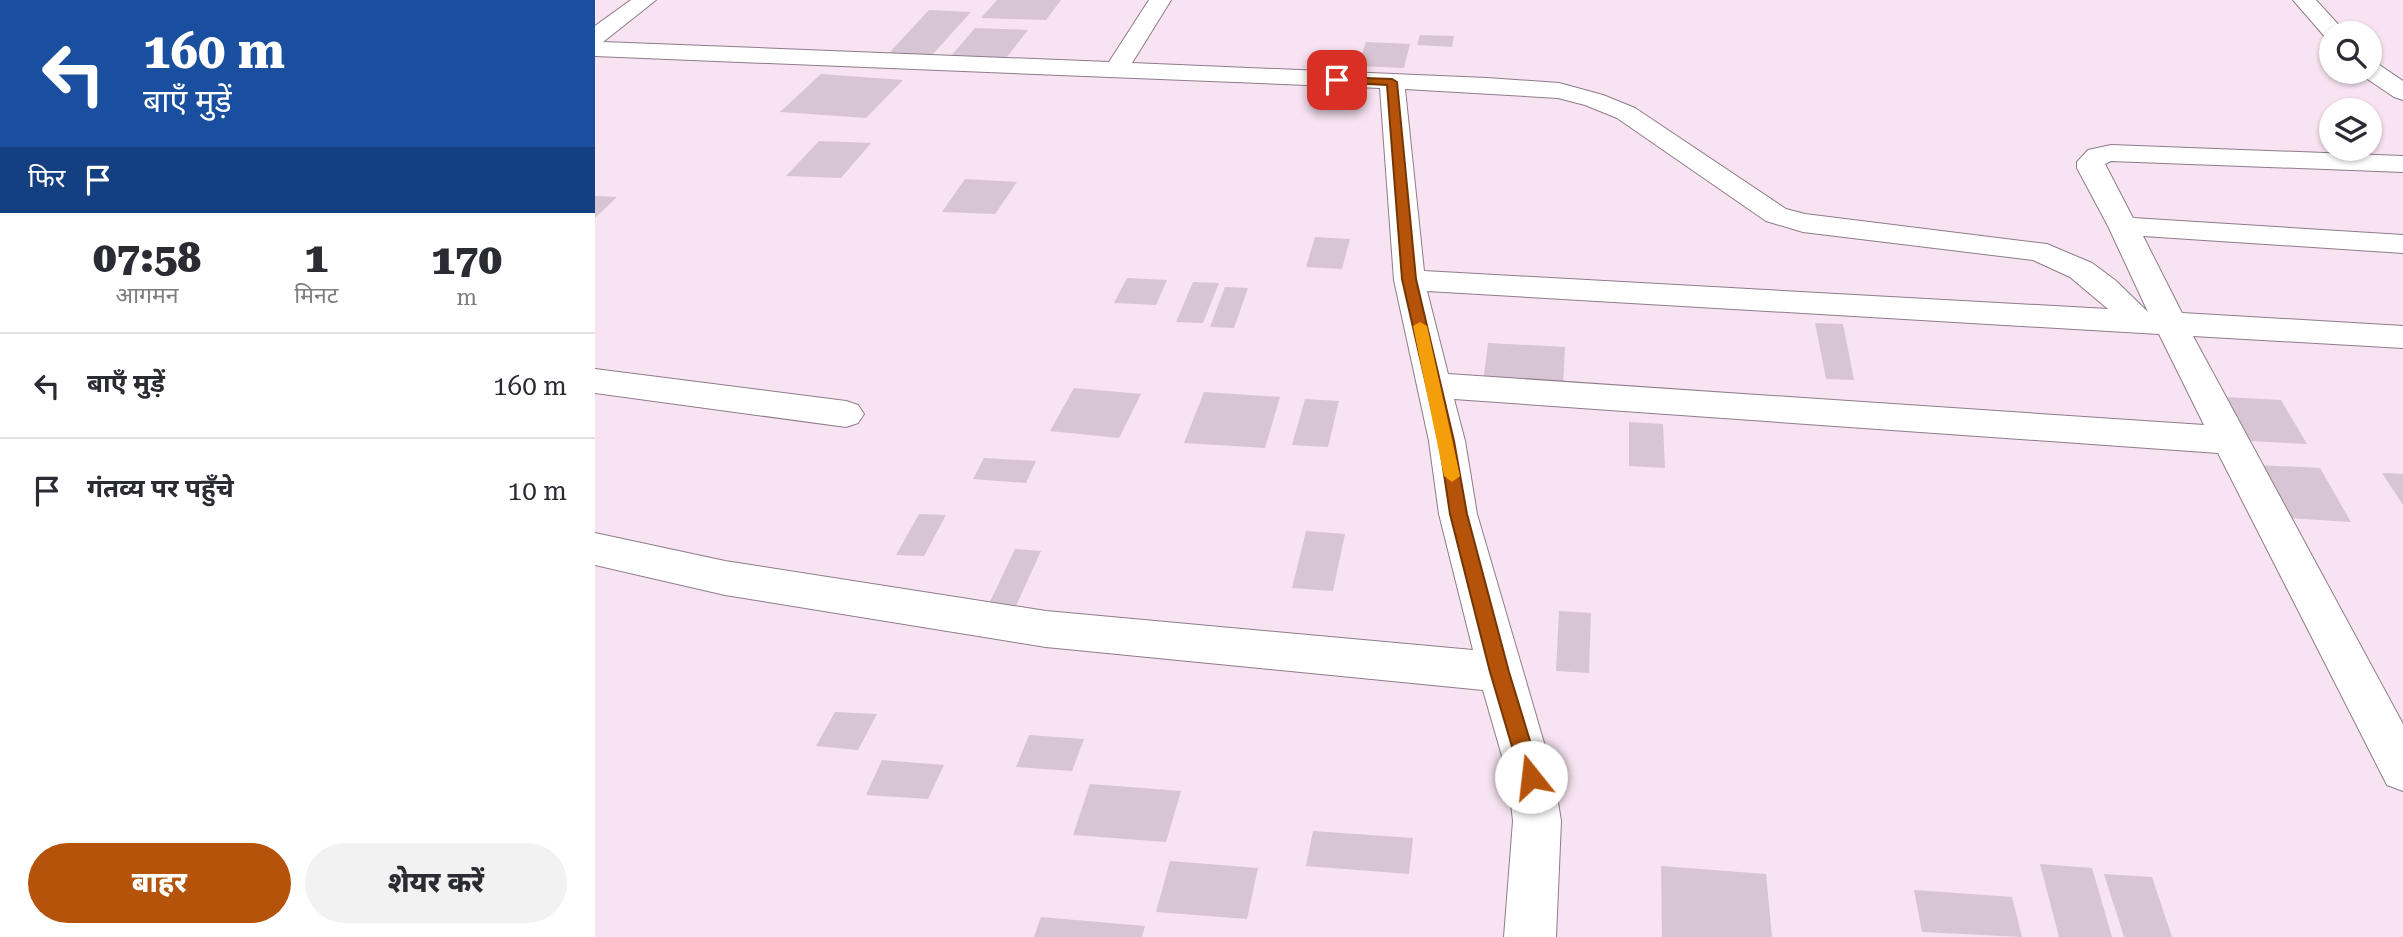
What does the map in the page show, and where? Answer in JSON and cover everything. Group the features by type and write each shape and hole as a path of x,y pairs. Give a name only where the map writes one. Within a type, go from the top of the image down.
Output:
{"street":[{"path":"595,37 645,0"},
{"path":"1116,70 1160,0"},
{"path":"2304,0 2323,21"},
{"path":"595,49 1519,86 1559,91 1594,100 1626,113 1776,215 1822,227 2036,251 2058,257 2091,275 2155,322"},
{"path":"2382,78 2403,92"},
{"path":"1392,82 1409,279 1434,385 1458,514 1531,777 1537,821 1530,937"},
{"path":"2403,164 2111,153 2098,156 2091,162 2091,168 2123,226 2155,322 2230,440 2403,769"},
{"path":"2123,226 2403,244"},
{"path":"1409,279 1792,304 2403,337"},
{"path":"595,381 846,414"},
{"path":"1434,385 2230,440"},
{"path":"595,549 725,578 1046,629 1500,672"}],"building":[{"path":"997,0 1061,0 1046,20 981,18"},
{"path":"929,10 971,12 932,55 888,54"},
{"path":"975,28 1028,30 1006,58 951,56"},
{"path":"1420,35 1454,36 1452,47 1417,45"},
{"path":"1366,42 1410,44 1404,68 1358,66"},
{"path":"821,74 903,80 866,118 780,112"},
{"path":"819,141 871,143 841,178 786,176"},
{"path":"965,179 1017,182 995,214 942,212"},
{"path":"595,196 617,197 595,218"},
{"path":"1315,237 1350,239 1342,269 1306,267"},
{"path":"1127,278 1167,280 1156,305 1114,303"},
{"path":"1193,282 1219,283 1203,323 1176,322"},
{"path":"1225,287 1248,288 1234,328 1210,327"},
{"path":"1815,323 1843,324 1854,380 1826,379"},
{"path":"1488,343 1565,347 1563,387 1483,382"},
{"path":"1074,388 1141,394 1119,438 1050,431"},
{"path":"1204,392 1280,397 1265,448 1184,443"},
{"path":"2224,397 2281,400 2307,444 2248,441"},
{"path":"1305,399 1339,401 1328,447 1292,445"},
{"path":"1629,422 1663,424 1665,468 1629,466"},
{"path":"984,458 1036,461 1026,483 973,479"},
{"path":"2259,465 2320,468 2351,522 2287,518"},
{"path":"2382,473 2403,474 2403,505"},
{"path":"919,514 946,515 924,556 896,555"},
{"path":"1306,531 1345,534 1333,591 1292,588"},
{"path":"1015,549 1041,551 1015,608 988,606"},
{"path":"1559,611 1591,613 1589,673 1556,671"},
{"path":"835,712 877,714 858,750 816,746"},
{"path":"1029,735 1084,739 1072,771 1016,767"},
{"path":"882,760 944,765 928,799 866,795"},
{"path":"1090,784 1181,791 1166,842 1073,835"},
{"path":"1313,831 1413,838 1409,874 1306,866"},
{"path":"1170,861 1258,868 1247,919 1156,912"},
{"path":"2040,864 2092,868 2112,937 2059,937"},
{"path":"1661,866 1766,874 1772,937 1662,937"},
{"path":"2104,874 2152,877 2172,937 2124,937"},
{"path":"1914,890 2012,897 2022,937 1922,932"},
{"path":"1041,917 1145,926 1142,937 1034,937"}],"slow traffic":[{"path":"1420,326 1447,441 1452,476"}],"route":[{"path":"1337,80 1392,82 1409,279 1447,441 1458,514 1531,777"}]}
